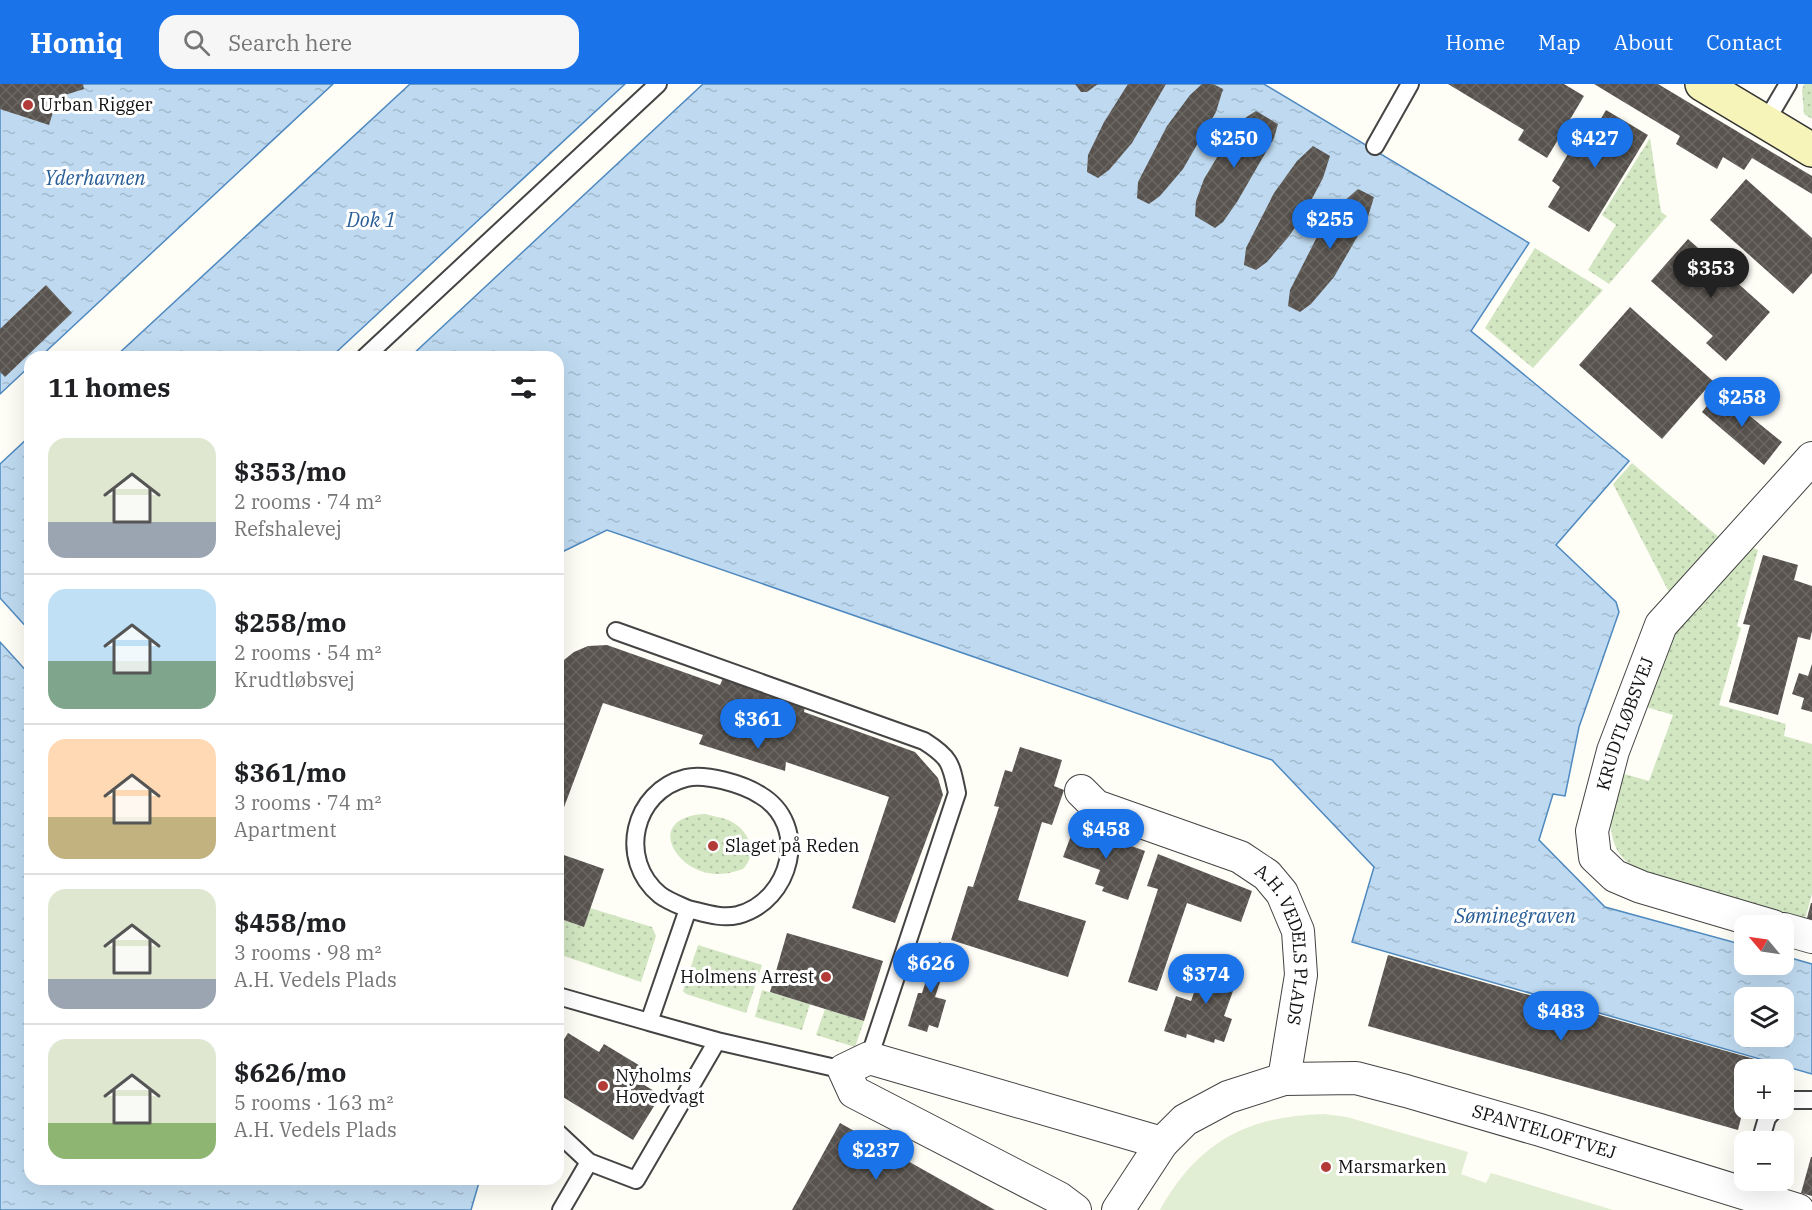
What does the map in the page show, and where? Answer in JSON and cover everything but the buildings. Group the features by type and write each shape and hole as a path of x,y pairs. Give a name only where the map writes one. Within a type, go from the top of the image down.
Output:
{"street":[{"path":"1702,84 1812,150"},
{"name":"KRUDTLØBSVEJ","path":"1736,915 1641,887 1615,876 1595,857 1592,831 1613,751 1660,625 1812,458"},
{"name":"A.H. VEDELS PLADS","path":"1081,791 1096,806 1240,857 1267,875 1282,893 1298,931 1301,975 1284,1079"},
{"path":"1794,931 1812,937"},
{"path":"1075,1210 1059,1198 854,1092 856,1064 1162,1143"},
{"name":"SPANTELOFTVEJ","path":"1284,1079 1356,1078 1428,1097 1798,1210"},
{"path":"1118,1210 1162,1143 1185,1120 1228,1097 1284,1079"}],"lane":[{"path":"372,351 658,84"},
{"path":"1375,146 1410,84"},
{"path":"1765,123 1788,84"},
{"path":"564,998 717,1041 856,1064 957,793 952,768 942,752 924,741 616,631"},
{"path":"706,776 760,795 773,806 787,830 790,847 788,864 780,884 768,900 754,909 736,915 717,916 688,909 662,896 641,870 634,843 637,822 643,810 660,790 670,783 688,777 706,776"},
{"path":"649,1022 688,909"},
{"path":"564,1138 589,1161 636,1180 717,1041"},
{"path":"1794,1100 1812,1100"},
{"path":"561,1210 589,1161"}],"green space":[{"path":"1804,84 1812,84 1812,119 1804,114 1802,90"},
{"path":"1650,138 1661,212 1667,216 1609,284 1588,270 1616,225 1602,215"},
{"path":"1535,248 1603,290 1533,368 1485,328"},
{"path":"1632,463 1721,539 1670,594 1613,484"},
{"path":"1750,547 1758,550 1737,626 1741,628 1719,705 1786,724 1784,736 1812,744 1812,894 1805,919 1639,871 1627,862 1613,840 1611,825 1621,773 1649,781 1673,715 1646,707 1673,633"},
{"path":"705,814 728,820 746,834 751,848 748,862 743,869 723,874 704,872 690,866 679,857 672,846 670,835 675,825 686,818"},
{"path":"590,908 652,927 656,936 641,982 564,956 564,920 584,927"},
{"path":"698,945 762,965 746,1013 686,994 683,991"},
{"path":"762,990 810,1004 802,1030 755,1017"},
{"path":"825,1009 864,1021 855,1047 816,1035"},
{"name":"Marsmarken","path":"1324,1114 1347,1117 1468,1152 1461,1174 1486,1183 1491,1173 1613,1210 1160,1210 1175,1186 1191,1167 1208,1150 1227,1137 1271,1120"}],"water":[{"name":"Yderhavnen","path":"0,84 333,84 46,351 24,351 24,372 0,394"},
{"name":"Dok 1","path":"410,84 625,84 337,351 121,351"},
{"name":"Søminegraven","path":"703,84 1264,84 1529,243 1471,331 1629,461 1556,545 1616,602 1619,612 1579,727 1565,796 1553,794 1539,840 1605,907 1734,942 1734,975 1794,975 1794,959 1812,964 1812,1074 1794,1069 1794,1059 1760,1059 1352,942 1374,867 1272,760 607,530 564,551 564,351 416,351"},
{"path":"24,442 24,624 0,598 0,464"},
{"path":"0,642 24,668 24,1185 478,1185 471,1210 0,1210"}],"place":[{"name":"Urban Rigger","path":"28,105"},
{"name":"Slaget på Reden","path":"713,846"},
{"name":"Holmens Arrest","path":"826,977"},
{"name":"Nyholms Hovedvagt","path":"603,1086"},
{"name":"Marsmarken","path":"1326,1167"}]}
